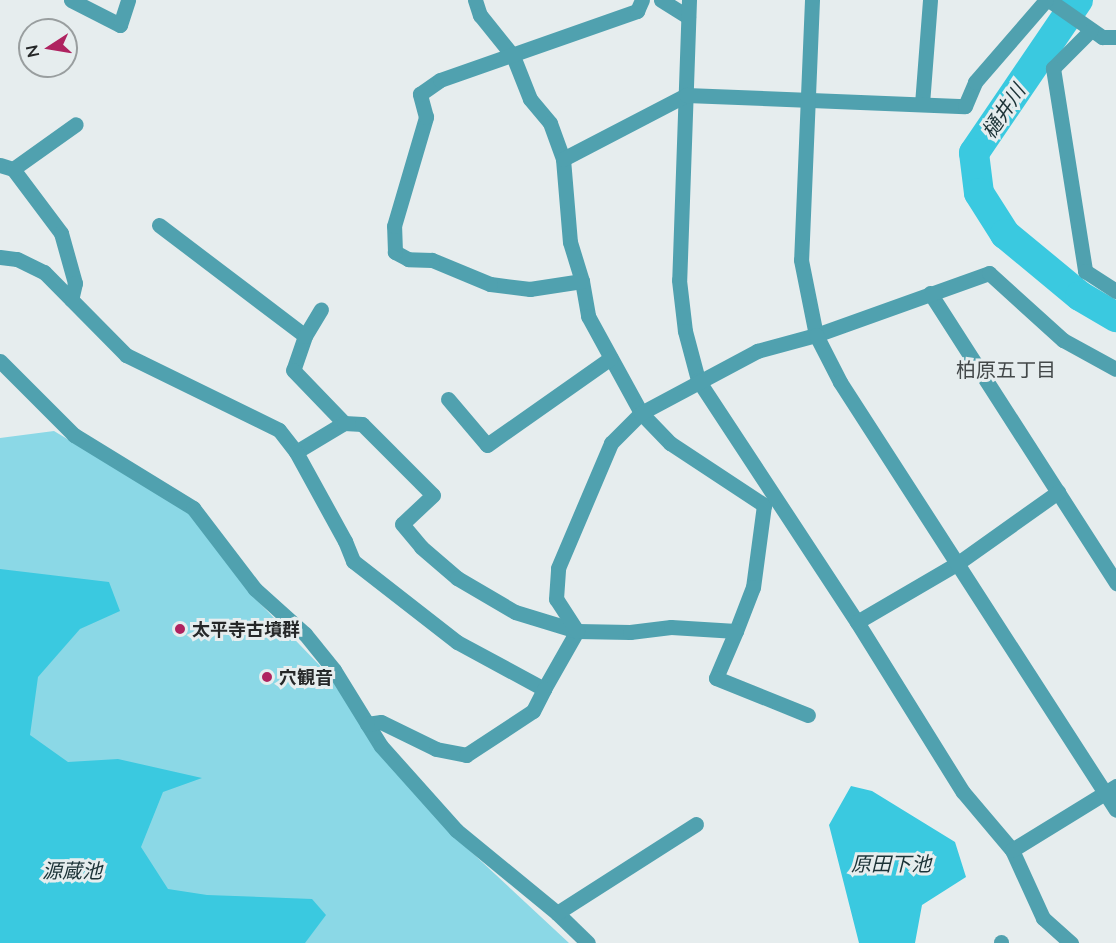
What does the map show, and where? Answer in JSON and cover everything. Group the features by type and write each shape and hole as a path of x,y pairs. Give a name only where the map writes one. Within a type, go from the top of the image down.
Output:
{"street":[{"path":"71,0 120,25 128,0"},
{"path":"475,0 480,15 513,56 530,99 550,123 563,159 570,242 582,281 588,316 641,413 670,443 764,505 756,548 753,587 716,678 808,715"},
{"path":"582,281 530,289 490,284 432,260 408,259 395,252 394,226 426,117 420,94 440,80 637,11 642,0"},
{"path":"661,0 688,17"},
{"path":"689,0 679,280 685,331 698,380 857,622 963,792 1012,850 1043,918 1071,943"},
{"path":"812,0 801,260 816,335 840,382 1111,789 1116,810"},
{"path":"922,104 930,0"},
{"path":"563,159 686,95 964,105 975,82 1051,2 1102,37 1116,37"},
{"path":"1086,26 1053,69 1085,271 1116,291"},
{"path":"71,300 75,284 61,233 7,167 76,124"},
{"path":"159,225 305,336"},
{"path":"0,257 17,260 44,272 126,355 279,430 296,452 345,541 353,561 458,642 544,689"},
{"path":"577,631 556,599 558,568 611,443 641,413 698,380 757,351 816,335 989,273 1063,340 1116,369"},
{"path":"930,293 1116,583"},
{"path":"321,309 305,336 293,370 344,423"},
{"path":"448,399 487,445 610,358"},
{"path":"0,361 74,435 193,508 255,589 305,634 334,670 381,746 456,830 557,913 588,943"},
{"path":"296,452 344,423 362,424 434,495 402,524 421,547 457,578 515,612 577,631 630,632 671,627 736,631"},
{"path":"857,622 958,562 1058,492"},
{"path":"367,724 381,722 436,749 466,755 533,711 577,631"},
{"path":"1012,850 1111,789"},
{"path":"557,913 696,824"}],"shaded area":[{"path":"54,431 189,512 250,593 326,672 453,835 569,943 292,943 165,903 58,775 14,736 0,582 0,438"}],"water":[{"name":"源蔵池","path":"0,569 109,582 120,611 80,629 38,677 30,735 68,762 118,759 202,778 163,792 141,847 168,889 207,895 312,899 326,915 305,943 0,943"},
{"name":"原田下池","path":"851,786 872,791 955,842 966,877 922,905 915,943 859,943 829,825"}],"waterway":[{"name":"樋井川","path":"1078,0 974,153 979,193 1005,234 1080,296 1116,317"}],"place":[{"name":"太平寺古墳群","path":"180,629"},
{"name":"穴観音","path":"267,677"}],"district":[{"name":"柏原五丁目","path":"1006,369"}]}
